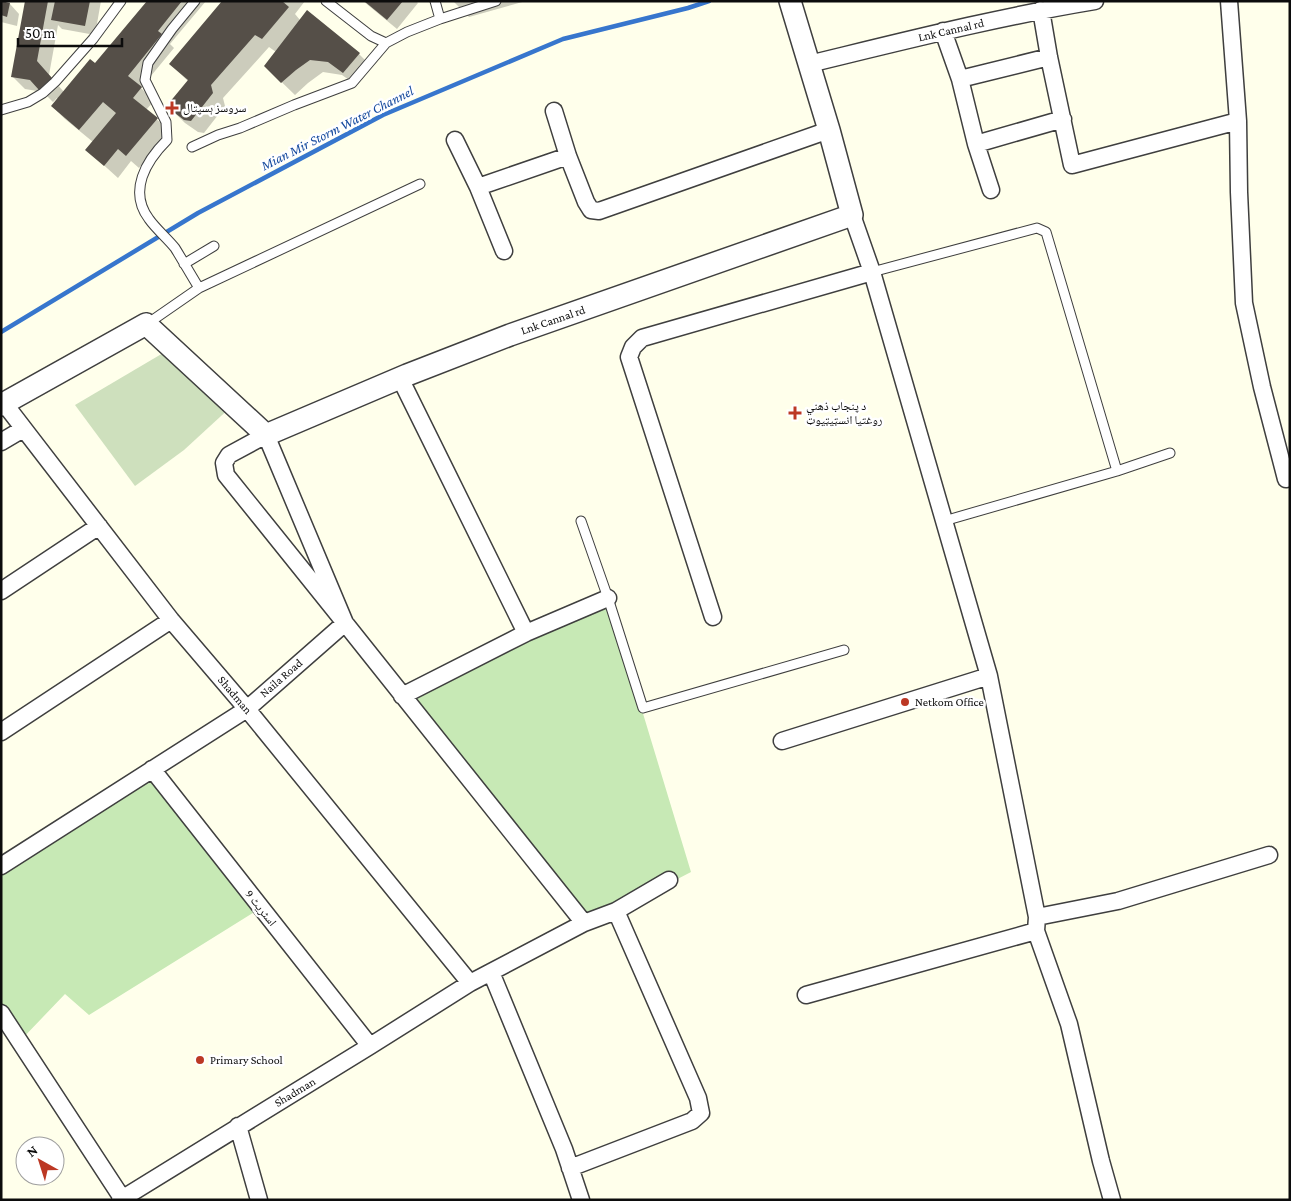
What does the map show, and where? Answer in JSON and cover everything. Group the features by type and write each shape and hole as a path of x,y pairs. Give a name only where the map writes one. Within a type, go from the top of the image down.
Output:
{"street":[{"path":"790,1 829,130 852,215 872,272 989,676 1037,924 1069,1024 1112,1200"},
{"name":"Lnk Cannal rd","path":"809,64 943,31 1041,10 1094,1"},
{"path":"1229,1 1238,121 1244,303 1262,387 1286,480"},
{"path":"1041,10 1048,57 1072,165 1238,121"},
{"path":"943,31 960,79 976,144 991,190"},
{"path":"960,79 1048,57"},
{"path":"554,111 568,156 586,202 592,210 599,210 829,130"},
{"path":"976,144 1063,119"},
{"path":"455,140 478,187 504,251"},
{"path":"478,187 568,156"},
{"name":"Lnk Cannal rd","path":"266,435 400,378 510,335 852,215"},
{"path":"713,617 628,357 633,347 642,338 872,272"},
{"path":"3,404 146,324 266,435 344,623"},
{"path":"400,378 526,633"},
{"name":"Shadman","path":"3,404 171,620 247,708 470,983"},
{"path":"1,442 23,429"},
{"path":"266,435 229,455 224,463 226,475 584,923"},
{"path":"1,591 99,526"},
{"path":"402,696 526,633 608,598"},
{"path":"1,732 171,620"},
{"name":"Naila Road","path":"1,866 247,708 344,623"},
{"path":"782,740 989,676"},
{"name":"اسٹریٹ 9","path":"152,770 370,1046"},
{"path":"806,994 1268,855"},
{"name":"Shadman","path":"121,1199 470,983 584,923 616,911 669,880"},
{"path":"570,1168 692,1121 701,1113 698,1098 616,911"},
{"path":"491,972 564,1149 581,1200"},
{"path":"1,1013 121,1199"},
{"path":"238,1126 259,1200"}],"lane":[{"path":"1,110 28,102 43,93 93,39 121,1"},
{"path":"195,1 148,63 145,80 166,122 167,140 154,153 139,188 140,202 148,218 174,247 199,288"},
{"path":"326,1 371,36 386,43"},
{"path":"435,1 440,19"},
{"path":"192,147 218,134 240,128 352,83 386,43 407,32 440,19 496,1"},
{"path":"146,324 199,288 420,184"},
{"path":"872,272 1037,228 1046,232 1117,471"},
{"path":"184,264 214,246"},
{"path":"944,521 1117,471 1170,452"},
{"path":"581,521 643,708 844,650"}],"green space":[{"path":"175,346 233,405 184,450 135,486 75,405"},
{"path":"608,598 691,872 616,911 584,923 402,696"},
{"path":"152,769 261,908 89,1015 65,994 20,1041 1,1013 1,866"}],"building":[{"path":"1,1 10,3 7,17 1,15"},
{"path":"25,1 48,1 37,61 52,78 39,90 30,80 11,77"},
{"path":"55,1 90,1 85,26 51,20"},
{"path":"147,1 182,1 158,31 162,34 128,76 142,87 133,98 158,118 126,156 118,149 104,166 85,150 116,113 103,102 79,130 51,106 90,59 95,63"},
{"path":"222,1 282,1 289,7 262,39 255,35 211,85 213,93 191,121 184,120 171,110 169,103 188,80 169,64"},
{"path":"364,1 403,1 387,20"},
{"path":"307,10 360,53 343,73 328,62 310,60 281,83 264,66"}],"waterway":[{"name":"Mian Mir Storm Water Channel","path":"1,332 198,213 383,115 563,39 709,1"}],"place":[{"name":"سروسز ہسپتال","path":"172,108"},
{"name":"د پنجاب ذهني روغتیا انسټیټیوټ","path":"795,413"},
{"name":"Netkom Office","path":"905,702"},
{"name":"Primary School","path":"200,1060"}]}
